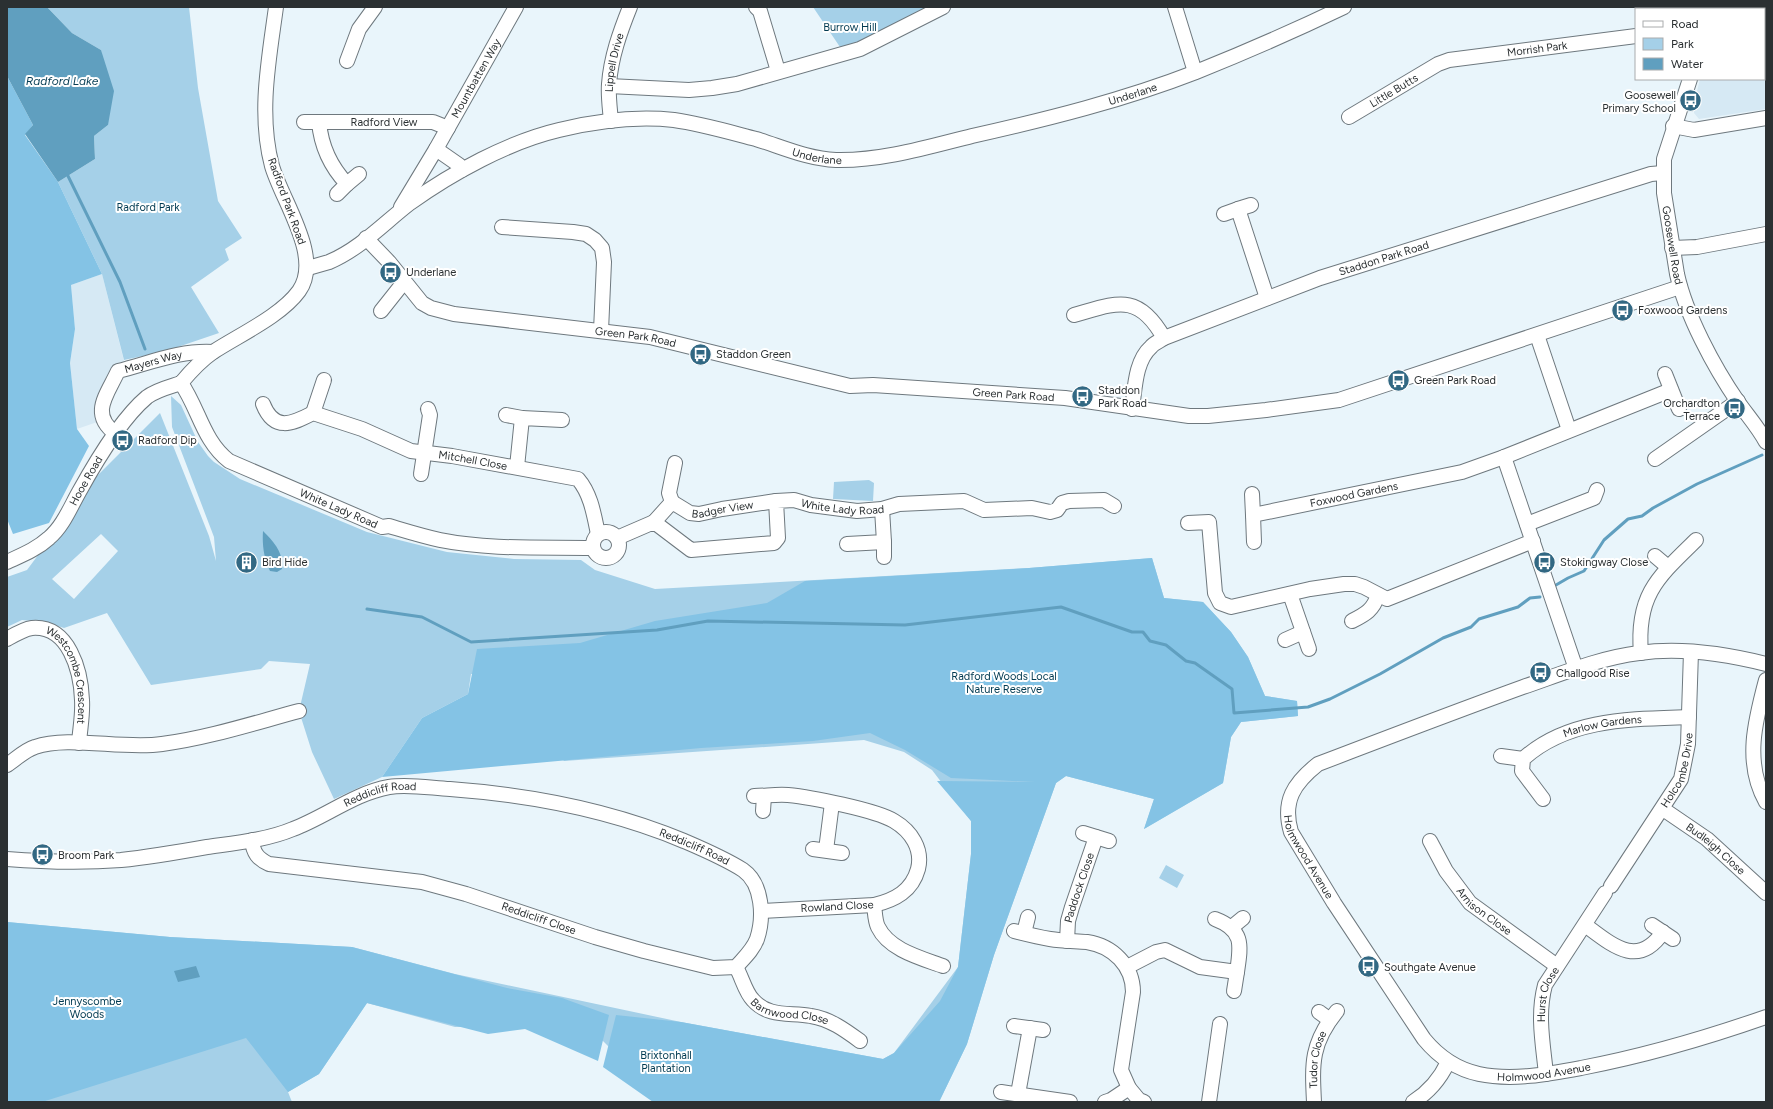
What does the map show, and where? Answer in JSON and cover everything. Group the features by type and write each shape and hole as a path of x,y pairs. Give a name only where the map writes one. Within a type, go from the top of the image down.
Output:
{"street":[{"name":"Radford Park Road","path":"276,7 267,71 265,107 267,136 272,166 298,229 308,268"},
{"path":"347,61 359,29 375,7"},
{"name":"Mountbatten Way","path":"400,212 402,203 436,149 516,7"},
{"name":"Lippell Drive","path":"611,121 609,86 610,67 619,35 630,7"},
{"path":"756,7 760,11 778,71"},
{"path":"609,86 689,90 737,84 778,71 860,49 943,7"},
{"path":"1175,7 1195,72"},
{"name":"Underlane","path":"308,268 330,261 366,238 433,187 462,170 491,155 556,130 611,121 648,119 675,120 757,140 810,156 833,160 856,160 893,154 1028,123 1124,95 1195,72 1344,7"},
{"name":"Morrish Park","path":"1438,64 1449,60 1635,36"},
{"name":"Little Butts","path":"1349,117 1438,64"},
{"name":"Goosewell Road","path":"1690,80 1683,106 1673,126 1664,159 1663,173 1672,248 1680,287 1710,356 1766,442"},
{"path":"1673,126 1694,130 1766,118"},
{"name":"Radford View","path":"304,122 433,122 448,128"},
{"path":"319,122 320,136 337,172 342,189 359,174"},
{"path":"436,149 459,165 462,170"},
{"name":"Staddon Park Road","path":"1132,409 1136,379 1142,358 1151,347 1164,338 1320,278 1651,174 1663,173"},
{"path":"1224,214 1245,207 1267,298"},
{"path":"502,227 520,222 586,234 595,240 602,248 604,262 601,330"},
{"path":"1672,248 1696,247 1766,234"},
{"name":"Green Park Road","path":"366,238 389,262 422,303 431,308 454,314 601,330 650,337 850,386 873,385 1065,398 1132,409 1189,416 1208,416 1338,400 1680,287"},
{"path":"180,383 193,368 213,352 278,312 299,292 305,281 308,268"},
{"path":"380,311 404,282"},
{"path":"1074,315 1088,307 1118,303 1127,304 1140,310 1154,321 1164,338"},
{"path":"1537,335 1569,430"},
{"name":"Mayers Way","path":"116,434 103,420 101,412 118,370 167,356 195,351 213,352"},
{"path":"1665,374 1679,409"},
{"path":"263,404 267,415 274,421 289,423 313,413 324,380"},
{"name":"Hooe Road","path":"7,562 33,550 50,537 64,520 96,463 116,434 147,397 161,389 180,383"},
{"name":"White Lady Road","path":"180,383 192,399 213,444 219,453 229,461 382,526 389,526 440,540 482,545 593,548 600,556 610,557 615,555 619,547 617,538"},
{"name":"Foxwood Gardens","path":"1253,515 1462,472 1504,457 1671,390"},
{"path":"1655,458 1738,401"},
{"path":"421,474 430,415 428,409"},
{"name":"Mitchell Close","path":"313,413 362,429 411,451 516,467 578,479 584,486 590,500 598,534"},
{"path":"506,415 522,418 562,420"},
{"path":"516,467 522,418"},
{"path":"1504,457 1576,669"},
{"path":"593,548 594,539 598,534 610,532 617,538 654,522 672,502 669,493 675,463"},
{"path":"1527,524 1594,498 1597,490"},
{"path":"1252,494 1254,542"},
{"name":"White Lady Road","path":"776,501 794,500 811,505 857,511 882,509 899,504 964,501 984,510 1032,508 1050,512 1057,510 1062,503 1069,501 1104,500 1114,506"},
{"path":"654,522 691,550 774,544 778,538 776,501"},
{"name":"Badger View","path":"672,502 690,513 699,514 722,508 776,501"},
{"path":"882,509 884,557"},
{"path":"1188,522 1209,522 1215,593 1220,602 1231,607 1290,594 1348,584 1364,587 1387,599 1399,596 1533,541"},
{"path":"1640,653 1639,639 1644,601 1652,585 1696,540"},
{"path":"847,544 884,542"},
{"path":"1655,556 1668,567"},
{"path":"1290,594 1309,649"},
{"path":"1352,621 1368,613 1375,606 1378,594"},
{"name":"Westcombe Crescent","path":"7,639 32,628 57,633 66,643 76,665 82,699 79,743"},
{"path":"1285,640 1303,632"},
{"name":"Holmwood Avenue","path":"1766,664 1743,658 1691,652 1640,653 1613,658 1576,669 1442,716 1318,764 1303,776 1294,789 1288,804 1287,820 1291,832 1323,884 1424,1038 1434,1051 1448,1062 1460,1068 1479,1074 1520,1076 1546,1074 1609,1063 1664,1049 1766,1017"},
{"name":"Holcombe Drive","path":"1608,889 1615,870 1663,809 1676,789 1684,772 1688,744 1691,652"},
{"path":"1766,680 1756,716 1753,756 1756,778 1766,802"},
{"path":"7,765 33,747 47,743 79,743 118,746 160,745 192,740 283,720 299,711"},
{"name":"Marlow Gardens","path":"1523,759 1537,747 1555,738 1604,722 1631,718 1689,717"},
{"path":"1501,756 1523,759 1522,771 1542,799"},
{"name":"Reddicliff Road","path":"7,859 62,861 120,860 252,840 292,830 373,791 390,787 430,788 499,793 573,806 621,818 672,836 726,859 747,873 759,895 761,911"},
{"name":"Rowland Close","path":"761,911 874,905 892,900 905,892 915,878 919,864 917,845 906,829 893,820 832,803 788,795 759,796 763,811"},
{"path":"832,803 819,850 842,853"},
{"name":"Budleigh Close","path":"1663,809 1707,839 1766,893"},
{"name":"Paddock Close","path":"1067,941 1068,921 1096,837"},
{"name":"Reddicliff Close","path":"252,840 259,859 269,864 422,882 466,894 595,937 644,951 713,968 736,967"},
{"name":"Arnison Close","path":"1430,841 1446,871 1470,903 1557,966"},
{"name":"Hurst Close","path":"1546,1074 1540,1022 1541,1000 1544,985 1585,926 1608,889"},
{"path":"874,905 877,926 886,939 905,951 926,954 943,966"},
{"path":"736,967 749,954 757,939 761,911"},
{"path":"1028,917 1019,932 1050,939 1089,942 1106,948 1117,956 1127,967 1133,980 1133,992 1121,1070 1129,1088 1139,1100 1144,1102"},
{"path":"1232,927 1243,918"},
{"path":"1215,919 1232,927 1238,935 1240,949 1234,991"},
{"path":"1585,926 1618,948 1627,952 1640,951 1652,946 1663,932"},
{"path":"1127,967 1156,952 1165,950 1200,967 1237,972"},
{"name":"Barnwood Close","path":"736,967 752,1000 768,1011 788,1015 811,1016 832,1023 860,1041"},
{"name":"Tudor Close","path":"1314,1102 1313,1061 1316,1048 1329,1014"},
{"path":"1014,1026 1037,1029 1018,1094"},
{"path":"1209,1102 1223,1031"},
{"path":"1413,1102 1429,1090 1448,1062"},
{"path":"1105,1102 1111,1100 1129,1088"},
{"path":"1002,1092 1070,1102"}],"shaded area":[{"path":"1766,27 1766,109 1699,119 1694,113 1694,103 1700,80 1765,80"},
{"path":"102,274 126,369 118,371 103,420 77,429 70,363 75,329 71,285"}],"green space":[{"name":"Radford Park","path":"47,7 189,7 198,88 218,201 242,238 225,249 229,260 191,287 219,333 166,351 124,360 102,274 58,182 95,159 94,136 108,125 101,50 72,33"},
{"name":"Burrow Hill","path":"813,7 936,7 873,40 840,47"},
{"path":"7,76 33,125 25,135 58,182 102,274 71,285 75,329 70,363 77,429 89,446 49,523 13,534 7,519"},
{"name":"Radford Woods Local Nature Reserve","path":"171,396 181,405 198,442 214,462 240,479 367,532 447,552 514,559 581,560 595,570 655,589 1029,568 1152,558 1164,598 1203,602 1231,632 1248,657 1265,696 1297,701 1298,716 1241,722 1231,737 1223,783 1144,829 1154,799 1066,776 1056,783 994,955 967,1044 939,1102 613,1051 589,1027 455,1027 367,1003 319,1074 288,1092 292,1102 7,1102 7,922 170,937 352,947 455,974 681,1022 883,1059 894,1053 958,967 971,854 971,821 932,770 904,752 864,740 564,761 491,674 471,674 468,694 422,718 382,777 334,799 312,752 299,711 310,664 269,661 261,669 151,685 107,613 64,628 45,622 22,620 7,627 7,577 27,570 96,477 160,413 209,536 216,561 214,537 172,427","holes":["101,534 118,551 74,599 52,579"]},
{"path":"869,480 874,483 873,501 833,499 834,482"},
{"name":"Brixtonhall Plantation","path":"1152,558 1164,598 1203,602 1231,632 1248,657 1265,696 1297,701 1298,716 1241,722 1231,737 1223,783 1144,829 1154,799 1066,776 1056,783 994,955 967,1044 939,1102 653,1102 603,1067 616,1015 681,1022 883,1059 894,1053 940,1001 958,967 971,854 971,821 937,781 1035,782 951,778 905,750 870,733 813,741 701,748 382,777 422,718 468,694 477,649 580,643 655,621 767,603 805,581 1029,568"},
{"path":"1166,865 1184,875 1177,888 1159,878"},
{"name":"Jennyscombe Woods","path":"7,922 170,937 352,947 507,988 562,998 609,1015 598,1061 525,1029 488,1034 367,1003 319,1074 288,1092 246,1038 42,1102 7,1102"}],"water":[{"name":"Radford Lake","path":"7,7 47,7 72,33 101,50 114,91 108,125 94,136 95,159 58,182 25,134 33,125 7,76"},
{"path":"263,531 280,553 282,569 277,572 270,571 266,562 263,547"},
{"path":"196,966 200,977 178,982 174,971"}],"waterway":[{"path":"68,176 120,282 145,349"},
{"path":"1556,585 1584,571 1604,540 1628,519 1642,516 1653,508 1697,484 1762,455"},
{"path":"367,609 422,617 471,642 657,630 708,621 905,625 1061,607 1132,632 1143,632 1150,641 1166,645 1186,661 1195,663 1232,689 1234,713 1308,707 1330,699 1380,674 1443,638 1471,627 1479,619 1518,607 1530,598 1540,597"}],"place":[{"name":"Goosewell Primary School","path":"1691,101"},
{"name":"Underlane","path":"390,272"},
{"name":"Foxwood Gardens","path":"1623,310"},
{"name":"Staddon Green","path":"701,354"},
{"name":"Green Park Road","path":"1398,380"},
{"name":"Staddon Park Road","path":"1083,396"},
{"name":"Orchardton Terrace","path":"1735,409"},
{"name":"Radford Dip","path":"122,440"},
{"name":"Bird Hide","path":"247,562"},
{"name":"Stokingway Close","path":"1545,562"},
{"name":"Challgood Rise","path":"1540,673"},
{"name":"Broom Park","path":"43,855"},
{"name":"Southgate Avenue","path":"1368,967"}]}
